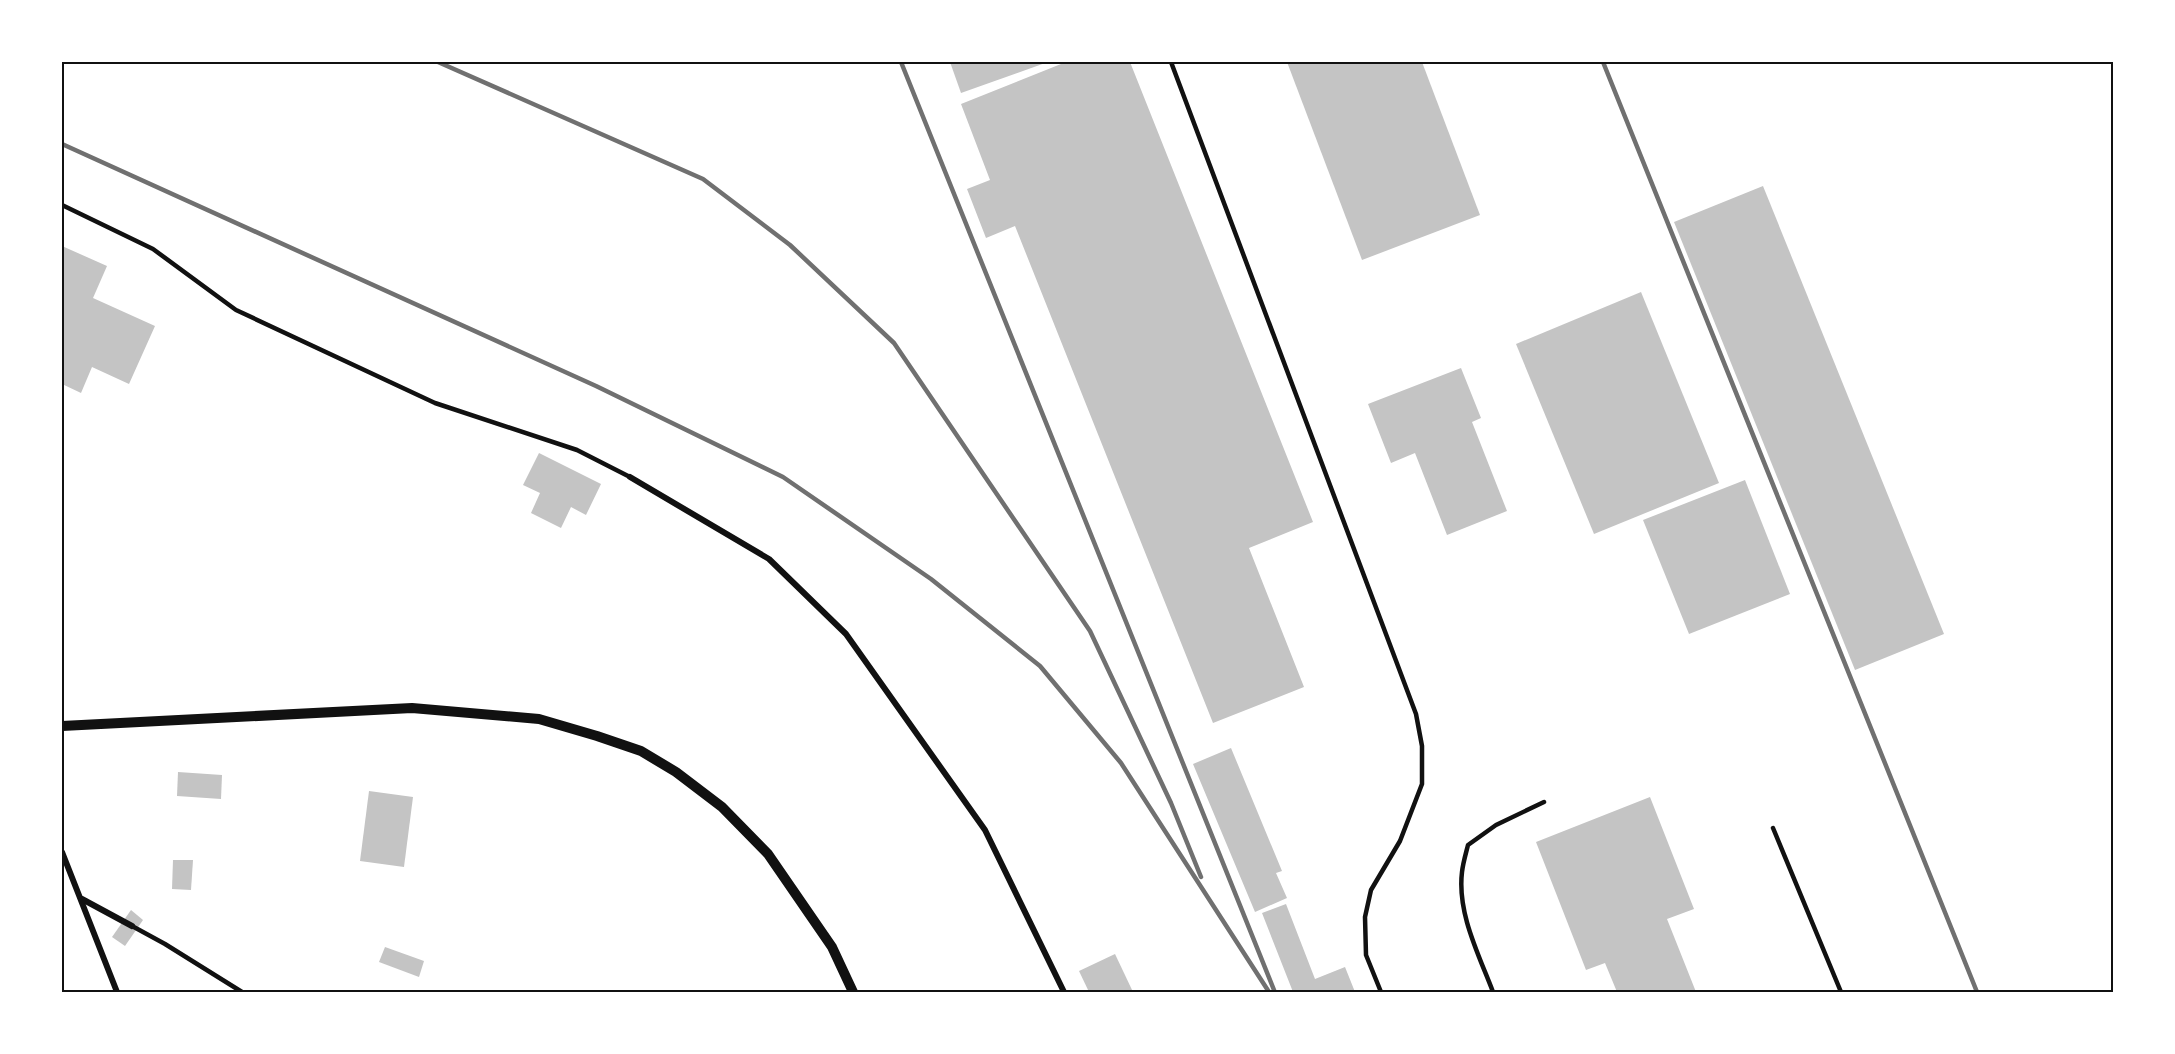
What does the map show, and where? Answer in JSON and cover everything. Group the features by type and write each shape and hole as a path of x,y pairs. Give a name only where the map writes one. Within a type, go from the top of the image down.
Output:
{"street":[{"path":"630,477 769,558 846,634 985,830 1064,993"},
{"path":"62,726 412,708 539,719 641,751 676,772 722,807 768,854 832,947 853,993"},
{"path":"62,852 117,993"},
{"path":"81,899 132,926"}],"lane":[{"path":"1171,62 1404,676 1416,714 1422,746 1422,784 1400,841 1371,890 1365,916 1366,955 1381,993"},
{"path":"62,205 153,249 236,310 435,403 576,450 630,477"},
{"path":"1493,993 1467,923 1462,872 1468,844 1496,825 1544,802"},
{"path":"1773,828 1841,993"},
{"path":"132,926 242,993"}],"building":[{"path":"950,62 1048,62 961,93"},
{"path":"1066,62 1130,62 1313,522 1249,548 1304,687 1213,723 1015,226 986,238 967,189 990,180 961,104"},
{"path":"1287,62 1422,62 1480,215 1362,260"},
{"path":"1763,186 1944,634 1855,670 1674,222"},
{"path":"62,246 107,266 93,298 155,326 129,384 92,367 81,393 62,384"},
{"path":"1641,292 1719,483 1594,534 1516,344"},
{"path":"1461,368 1481,418 1472,422 1507,511 1447,535 1415,453 1391,463 1368,404"},
{"path":"539,453 601,484 586,515 571,507 561,528 531,513 540,493 523,485"},
{"path":"1745,480 1790,594 1689,634 1643,520"},
{"path":"1231,748 1282,871 1276,873 1287,898 1255,912 1193,764"},
{"path":"178,772 222,775 221,799 177,796"},
{"path":"369,791 413,797 404,867 360,861"},
{"path":"1650,797 1694,909 1667,919 1696,992 1617,992 1605,963 1586,970 1536,842"},
{"path":"173,860 193,860 191,890 172,889"},
{"path":"1286,904 1315,979 1345,967 1355,992 1293,992 1262,913"},
{"path":"131,910 143,920 125,946 112,937"},
{"path":"385,947 424,961 419,977 379,962"},
{"path":"1115,954 1133,992 1089,992 1079,971"}],"railway":[{"path":"438,62 703,179 790,245 894,343 1090,631 1171,803 1201,877"},
{"path":"901,62 1274,990"},
{"path":"1603,62 1977,992"},
{"path":"62,144 596,386 783,477 931,579 1040,666 1121,763 1269,992"}]}
